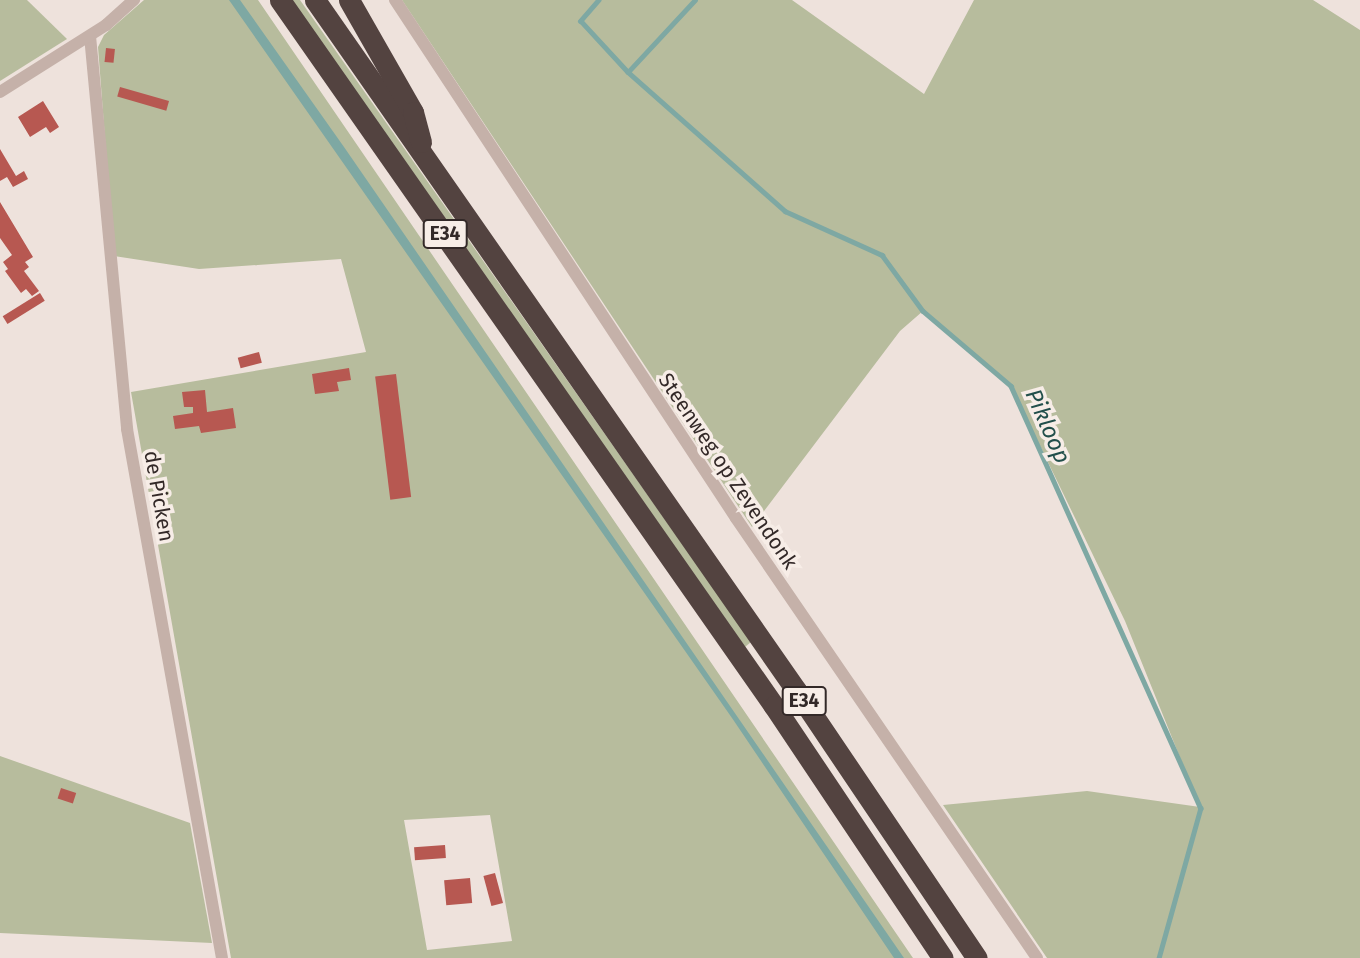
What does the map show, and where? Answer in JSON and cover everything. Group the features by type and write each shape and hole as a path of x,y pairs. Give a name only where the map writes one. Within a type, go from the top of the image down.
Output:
{"highway":[{"name":"E34","path":"280,0 774,706 943,958"},
{"name":"E34","path":"314,0 424,155 977,958"},
{"path":"349,0 413,112 424,155"}],"street":[{"path":"0,92 90,36 134,0"},
{"name":"Steenweg op Zevendonk","path":"395,0 736,518 1037,958"},
{"name":"de Picken","path":"90,36 127,429 222,958"}],"green space":[{"path":"0,0 27,0 67,39 0,81"},
{"path":"144,0 258,0 913,958 231,958 131,392 366,352 341,259 199,269 114,256 98,47 104,35","holes":["490,815 512,941 427,950 404,820"]},
{"path":"292,0 300,0 751,642 745,647"},
{"path":"402,0 792,0 924,94 974,0 1313,0 1360,30 1360,958 1047,958 943,805 1087,791 1200,807 1125,621 1011,386 923,311 900,331 752,527"},
{"path":"0,756 190,823 212,943 0,933"}],"water":[{"path":"229,0 240,0 344,147 904,958 894,958 732,718"}],"building":[{"path":"106,48 115,49 113,63 105,62"},
{"path":"120,87 169,101 166,111 117,97"},
{"path":"43,101 59,127 50,133 46,127 30,137 18,117"},
{"path":"0,149 16,176 24,171 28,179 13,187 7,177 0,181"},
{"path":"0,202 33,257 25,262 29,267 24,271 39,291 32,296 26,289 21,293 5,271 8,269 3,262 12,255 0,238"},
{"path":"40,293 45,301 7,324 3,316"},
{"path":"259,352 262,363 241,368 238,358"},
{"path":"349,368 351,380 337,382 339,391 315,394 312,374"},
{"path":"396,374 411,497 390,500 375,377"},
{"path":"205,390 207,412 233,408 236,428 201,433 199,426 175,429 173,416 193,413 193,407 184,407 182,392"},
{"path":"61,788 76,793 73,803 58,798"},
{"path":"445,845 446,858 415,860 414,847"},
{"path":"495,873 503,903 491,906 483,876"},
{"path":"470,878 472,903 446,905 444,880"}],"waterway":[{"name":"Pikloop","path":"599,0 581,21 628,72 785,211 882,255 923,311 1011,386 1201,808 1159,958"},
{"path":"628,72 695,0"}]}
